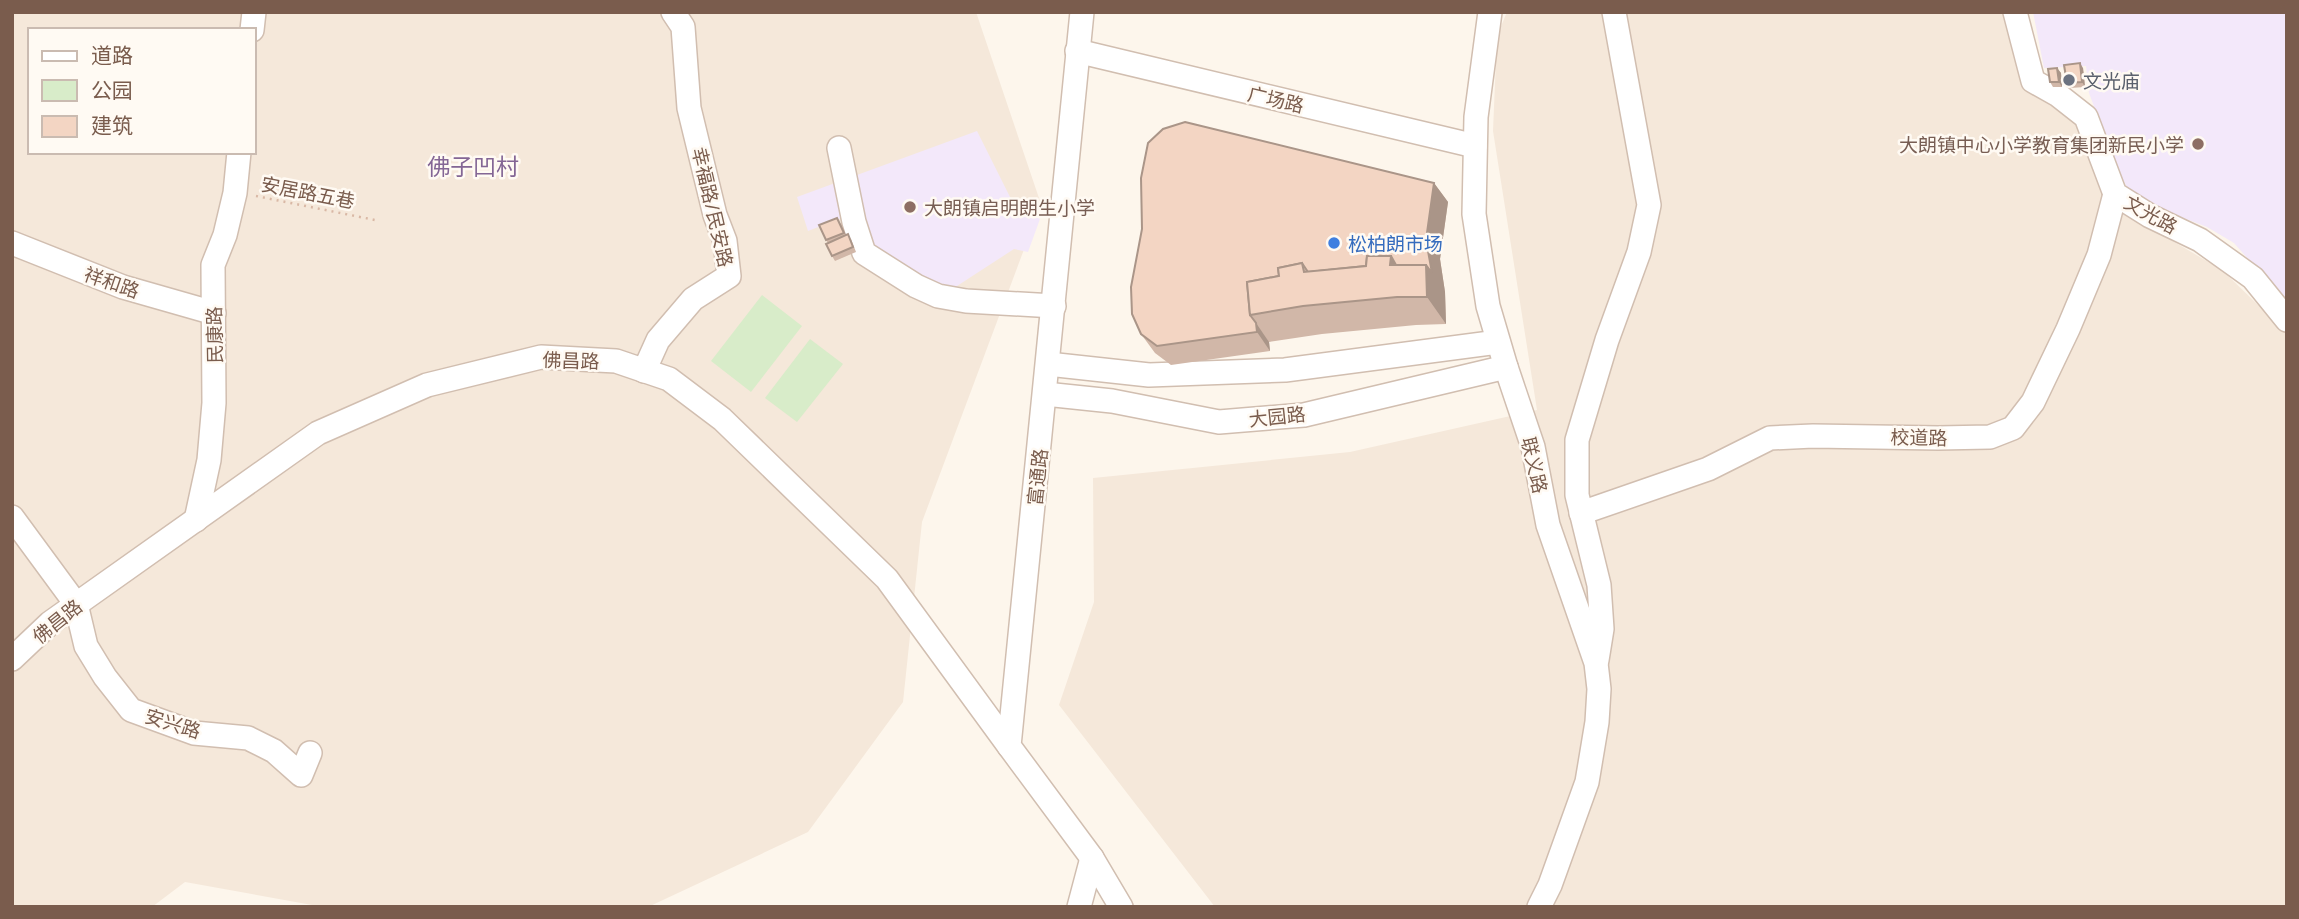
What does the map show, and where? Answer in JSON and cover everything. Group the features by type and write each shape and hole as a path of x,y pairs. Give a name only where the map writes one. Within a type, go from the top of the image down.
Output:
{"street":[{"name":"幸福路/民安路","path":"644,371 658,340 693,299 730,276 725,241 715,215 689,108 683,27 673,12"},
{"name":"富通路","path":"1009,746 1082,12"},
{"name":"联义路","path":"1490,12 1476,117 1474,214 1488,306 1533,447 1548,525 1596,663 1599,689 1597,722 1587,782 1550,885 1539,907"},
{"path":"1596,663 1602,629 1599,585 1577,495 1577,440 1607,340 1639,252 1649,205 1614,12"},
{"name":"文光路","path":"2015,12 2033,81 2058,95 2086,117 2115,194 2150,216 2200,240 2253,278 2287,320"},
{"name":"广场路","path":"1077,51 1475,146"},
{"path":"839,148 854,222 864,253 916,286 938,296 966,302 1054,306"},
{"name":"民康路","path":"196,520 209,460 214,403 213,265 225,235 235,193 239,154"},
{"name":"校道路","path":"1581,513 1707,468 1770,438 1990,437 2013,428 2033,402 2068,329 2099,255 2115,194"},
{"name":"祥和路","path":"12,243 123,287 214,313"},
{"path":"1048,364 1149,375 1285,370 1498,342"},
{"name":"佛昌路","path":"12,659 50,623 318,433 426,385 541,356 616,361 668,379 722,419 887,579 1009,746"},
{"name":"大园路","path":"1045,394 1112,401 1219,422 1304,415 1506,367"},
{"path":"12,517 76,604"},
{"name":"安兴路","path":"76,604 86,646 105,677 131,709 194,733 248,738 274,751 302,775 310,753"},
{"path":"1009,746 1091,858 1121,907"},
{"path":"1079,907 1091,858"}],"path":[{"name":"安居路五巷","path":"235,193 375,220"}],"shaded area":[{"path":"12,12 976,12 1041,204 922,522 903,702 808,832 648,907 323,907 185,882 152,907 12,907"},
{"path":"1507,12 2010,12 2023,86 2064,104 2147,226 2222,270 2287,333 2287,907 1215,907 1059,705 1094,602 1093,478 1350,452 1537,410 1493,131 1497,36"},
{"name":"大朗镇中心小学教育集团新民小学","path":"2033,12 2287,12 2287,303 2234,243 2207,227 2150,205 2129,191 2117,168 2089,93 2086,66 2044,68"},
{"name":"大朗镇启明朗生小学","path":"977,131 1012,201 1040,219 1028,252 1014,249 957,286 933,288 869,247 857,212 808,231 797,197"}],"green space":[{"path":"762,295 802,326 751,392 711,361"},
{"path":"810,339 843,364 797,422 765,398"}],"building":[{"path":"2080,63 2082,82 2067,83 2064,65"},
{"path":"2057,68 2059,82 2050,82 2048,69"},
{"name":"松柏朗市场","path":"1185,122 1434,183 1426,240 1432,273 1426,265 1396,265 1391,256 1367,256 1366,266 1308,272 1302,263 1278,268 1279,276 1247,282 1250,315 1256,323 1257,332 1157,346 1141,334 1132,314 1131,287 1142,229 1141,178 1148,143 1163,129"},
{"path":"837,218 844,233 826,240 819,225"},
{"path":"848,234 853,247 832,256 826,244"},
{"path":"1367,256 1391,256 1390,265 1426,265 1427,297 1397,297 1303,306 1250,315 1247,282 1279,276 1278,268 1302,263 1304,272 1366,266"}],"place":[{"name":"文光庙","path":"2069,80"},
{"name":"大朗镇中心小学教育集团新民小学","path":"2198,144"},
{"name":"大朗镇启明朗生小学","path":"910,207"},
{"name":"松柏朗市场","path":"1334,243"}],"district":[{"name":"佛子凹村","path":"473,166"}]}
